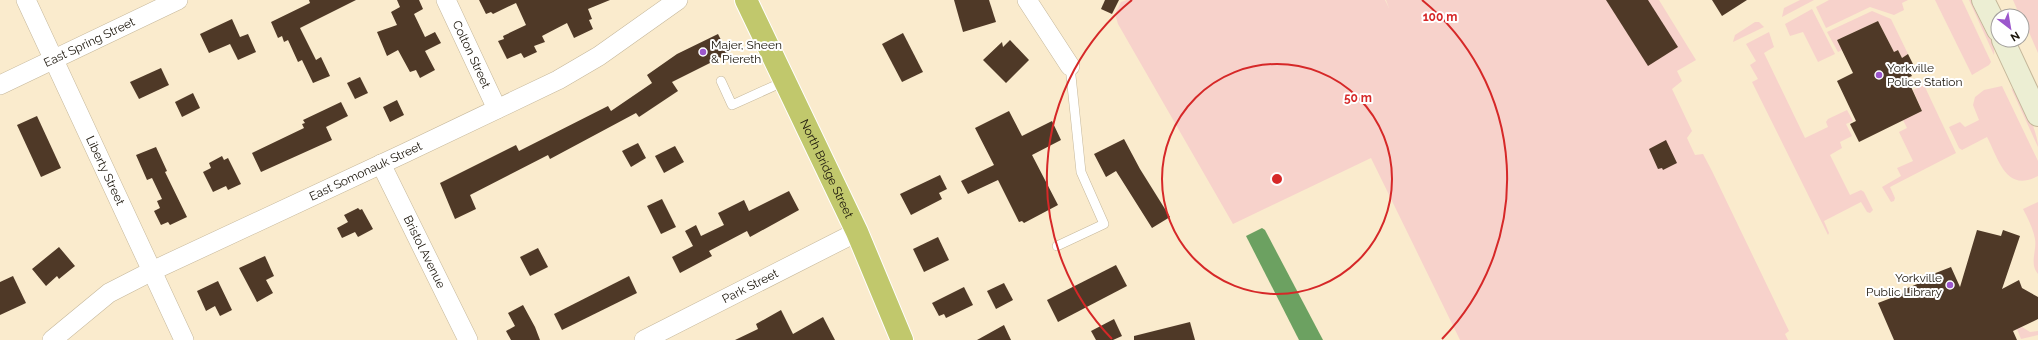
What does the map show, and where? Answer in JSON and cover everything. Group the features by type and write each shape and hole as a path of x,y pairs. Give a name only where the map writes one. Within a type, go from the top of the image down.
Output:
{"highway":[{"name":"North Bridge Street","path":"746,0 857,232 902,340"}],"street":[{"name":"Liberty Street","path":"26,0 184,340"},
{"name":"East Spring Street","path":"0,85 178,0"},
{"name":"Colton Street","path":"446,0 497,109"},
{"name":"East Somonauk Street","path":"52,340 110,293 152,271 558,80 599,56 678,0"},
{"path":"1027,0 1070,66"},
{"path":"1983,0 1990,14"},
{"path":"2007,48 2038,115"},
{"name":"Bristol Avenue","path":"381,164 468,340"},
{"name":"Park Street","path":"644,340 857,232"}],"lane":[{"path":"1057,246 1104,224 1081,172 1070,66"},
{"path":"721,80 732,105 785,81"}],"shaded area":[{"path":"1127,0 1385,0 1389,8 1386,0 1659,0 1696,60 1677,71 1682,81 1672,89 1692,131 1687,138 1695,155 1703,154 1712,171 1789,331 1785,334 1788,340 1460,340 1371,158 1233,224 1118,24 1115,14 1121,2"},
{"path":"1800,0 1814,0 1782,17 1784,8"},
{"path":"1829,0 1908,0 1902,3 1904,10 1894,15 1870,7 1826,28 1816,7"},
{"path":"1935,0 1962,0 1991,62 1989,65 1972,75"},
{"path":"1969,0 1972,0 1987,27 1990,35 1990,46"},
{"path":"2013,0 2038,0 2038,53 2030,34 2030,8 2016,8"},
{"path":"1812,9 1835,54 1818,62 1803,32 1790,36 1785,24"},
{"path":"1872,11 1891,19 1908,54 1902,58 1898,50 1894,52 1878,21 1837,40 1842,50 1838,52 1827,32"},
{"path":"1755,22 1759,22 1764,27 1733,42 1735,35"},
{"path":"1769,32 1774,47 1764,53 1805,138 1828,127 1826,122 1828,119 1847,110 1853,121 1846,124 1852,136 1840,142 1842,148 1830,155 1850,195 1861,190 1864,192 1873,210 1870,213 1867,212 1861,202 1824,221 1829,233 1828,235 1752,82 1758,79 1750,65 1756,61 1746,44"},
{"path":"1991,48 1994,48 1994,55"},
{"path":"1924,85 1956,153 1890,187 1895,198 1894,201 1891,202 1882,187 1901,176 1897,168 1913,161 1899,132 1907,128 1903,120 1922,111 1913,90"},
{"path":"2002,86 2038,161 2038,176 2027,180 2018,180 2005,172 1987,137 1962,150 1959,148 1949,127 1960,122 1965,127 1979,120 1973,105 1975,97 1984,90"},
{"path":"2011,88 2020,99 2029,115 2038,147"},
{"path":"2038,202 2038,274 2034,266 2035,239 2023,209"},
{"path":"1262,228 1265,230 1323,340 1299,340 1246,236"},
{"path":"2022,327 2030,332 2038,331 2038,335 2021,339 2017,329"}],"building":[{"path":"309,0 356,0 300,28 316,60 321,57 330,76 313,83 302,60 298,62 288,40 284,42 282,36 278,38 271,22 310,3"},
{"path":"397,0 419,0 423,9 414,14 425,37 435,32 441,43 425,51 435,70 420,78 416,70 410,72 398,50 387,56 377,32 397,25 391,12 400,7"},
{"path":"479,0 610,0 588,9 592,19 589,20 593,29 574,38 567,23 542,36 545,42 534,46 537,52 524,58 521,53 507,59 498,41 504,39 503,36 526,25 516,3 493,14 491,12 486,14"},
{"path":"954,0 989,0 996,22 963,32"},
{"path":"1105,0 1119,0 1112,14 1101,9"},
{"path":"1606,0 1648,0 1678,47 1648,66"},
{"path":"1712,0 1747,0 1722,16"},
{"path":"232,19 240,37 248,34 256,52 238,60 230,44 209,53 200,34"},
{"path":"1878,21 1894,52 1898,50 1902,58 1908,54 1914,66 1908,69 1912,76 1907,78 1922,111 1859,142 1850,124 1856,121 1837,81 1853,73 1837,40"},
{"path":"903,33 923,72 902,82 882,44"},
{"path":"718,34 728,54 672,82 678,91 639,117 636,113 550,159 548,155 470,195 476,209 455,219 440,183 516,145 519,151 608,106 611,111 652,83 647,75 677,54"},
{"path":"1010,40 1029,60 1006,83 983,60 1002,42 1003,47"},
{"path":"161,68 169,85 139,99 130,82"},
{"path":"360,77 368,93 355,99 347,83"},
{"path":"193,93 200,108 182,117 175,102"},
{"path":"397,100 404,115 390,122 383,107"},
{"path":"341,102 348,116 326,127 332,140 261,172 252,153 304,128 302,124 305,123 303,120"},
{"path":"1009,111 1022,136 1052,121 1061,140 1032,155 1058,205 1024,223 1022,221 1019,222 998,180 968,194 961,181 994,165 975,128"},
{"path":"37,116 61,168 41,177 17,125"},
{"path":"1124,139 1140,169 1170,217 1152,228 1116,171 1106,177 1094,154"},
{"path":"1666,140 1677,163 1663,170 1662,168 1658,169 1649,149"},
{"path":"638,143 646,158 631,167 622,151"},
{"path":"675,146 684,162 664,173 655,156"},
{"path":"156,147 167,171 165,172 187,217 170,225 168,222 161,225 154,211 160,208 157,201 162,199 152,178 147,180 136,155"},
{"path":"222,156 224,160 228,158 241,184 228,190 226,186 213,192 203,172 211,168 209,163"},
{"path":"940,175 947,189 939,193 942,199 911,215 900,194"},
{"path":"789,191 799,210 750,237 747,231 709,251 712,256 680,273 672,257 693,246 685,231 696,225 701,236 724,225 718,213 744,200 749,211"},
{"path":"662,199 676,227 661,234 647,206"},
{"path":"358,208 360,210 362,209 373,229 358,237 355,232 342,238 337,228 348,222 344,215"},
{"name":"Yorkville Public Library","path":"1977,230 2001,236 2003,230 2020,236 2002,289 2019,280 2022,288 2038,297 2038,319 2013,331 2017,340 1894,340 1878,303 1904,293 1903,290 1929,279 1928,276 1951,267 1960,287"},
{"path":"938,237 949,260 924,272 913,249"},
{"path":"59,247 75,266 59,279 57,276 46,286 32,269"},
{"path":"538,248 548,267 530,276 520,257"},
{"path":"265,256 274,276 266,280 273,293 257,302 239,268"},
{"path":"1116,265 1127,286 1058,322 1047,300"},
{"path":"13,276 26,303 0,315 0,282"},
{"path":"629,276 637,293 562,330 554,314"},
{"path":"218,281 232,310 220,316 215,306 206,311 197,291"},
{"path":"1004,283 1013,300 996,309 987,291"},
{"path":"964,287 973,305 946,318 944,314 939,316 932,303"},
{"path":"523,305 540,340 511,340 506,331 515,326 508,313"},
{"path":"781,310 793,334 823,317 835,340 735,340 758,329 756,324"},
{"path":"1114,319 1122,336 1113,340 1096,340 1091,331"},
{"path":"1190,322 1195,340 1134,340 1134,336"},
{"path":"1004,325 1011,340 977,340"}],"place":[{"name":"Majer, Sheen & Piereth","path":"703,52"},
{"name":"Yorkville Police Station","path":"1879,75"},
{"name":"Yorkville Public Library","path":"1950,285"}]}
